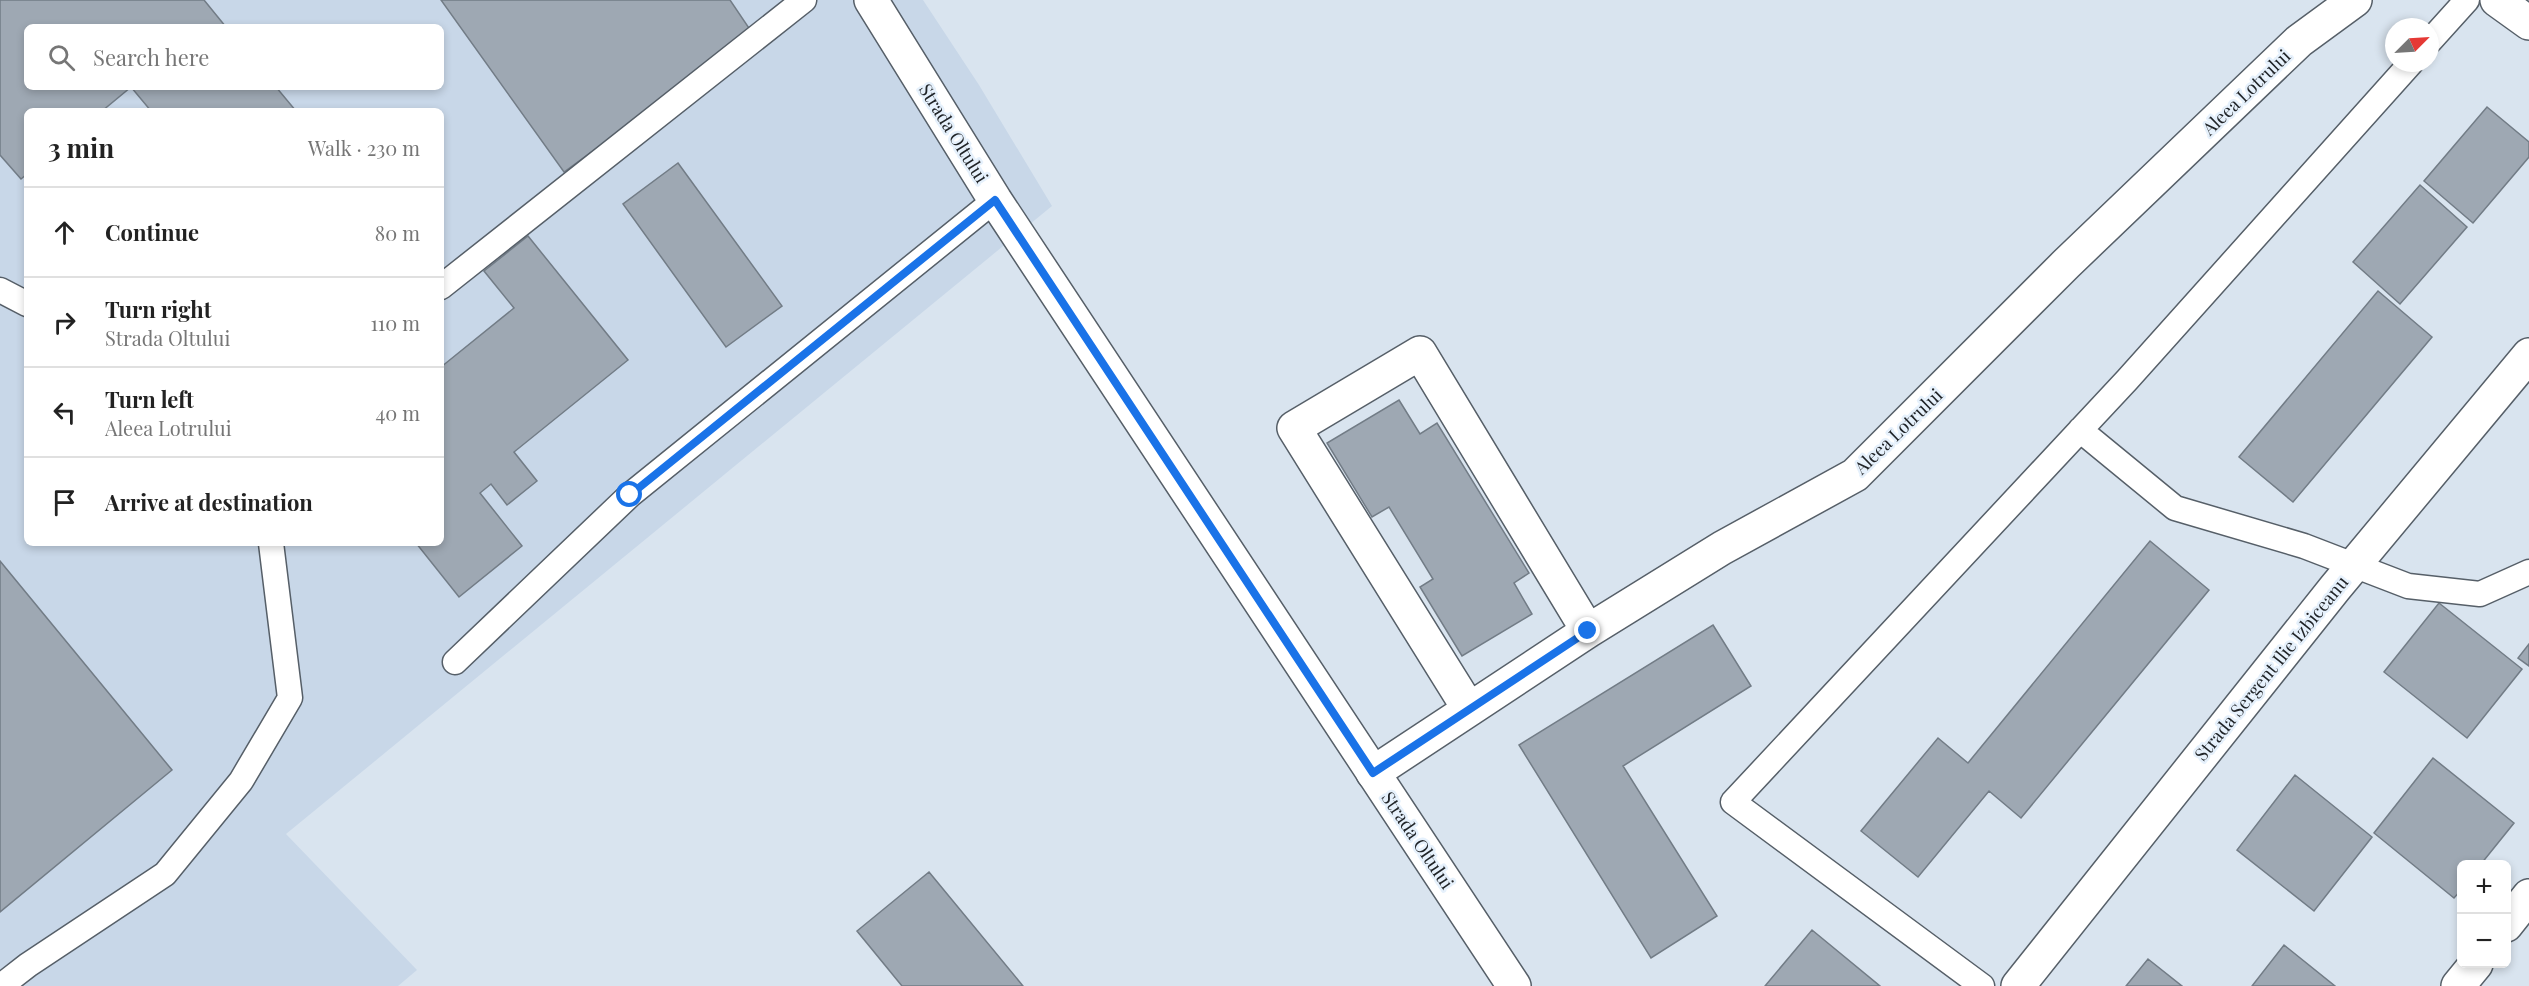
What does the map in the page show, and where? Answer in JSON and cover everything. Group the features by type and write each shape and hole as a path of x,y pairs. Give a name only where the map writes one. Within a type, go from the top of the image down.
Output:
{"street":[{"name":"Strada Oltului","path":"871,0 995,200 1514,986"},
{"name":"Aleea Lotrului","path":"1373,773 1588,631 1722,548 1855,475 2066,264 2299,41 2355,0"},
{"path":"2497,0 2529,23"},
{"path":"1469,709 1294,428 1420,353 1588,631"},
{"name":"Strada Sergent Ilie Izbiceanu","path":"2018,986 2354,565 2529,355"},
{"path":"2511,919 2529,896"},
{"path":"2458,986 2472,968"}],"lane":[{"path":"444,285 804,0"},
{"path":"2439,31 2467,0"},
{"path":"1982,986 1733,802 2080,430 2403,72"},
{"path":"454,662 630,495 995,200"},
{"path":"0,290 24,302"},
{"path":"2080,430 2133,476 2175,508 2304,546 2408,586 2480,594 2529,572"},
{"path":"1,986 28,964 165,874 241,781 290,698 271,546"}],"shaded area":[{"path":"0,0 923,0 979,85 1052,206 286,834 417,970 398,986 0,986"}],"building":[{"path":"0,0 204,0 224,24 24,24 24,90 127,90 106,108 24,108 24,176 21,179 0,155"},
{"path":"441,0 730,0 753,34 564,172"},
{"path":"134,90 278,90 294,108 148,108"},
{"path":"2487,107 2529,142 2529,157 2473,223 2424,181"},
{"path":"678,163 782,306 726,347 623,204"},
{"path":"2420,185 2467,227 2400,304 2353,262"},
{"path":"528,236 628,360 514,452 537,481 507,505 491,484 480,493 522,546 459,597 418,546 444,546 444,365 514,308 484,271"},
{"path":"2378,291 2432,337 2293,502 2239,457"},
{"path":"1399,400 1420,434 1437,423 1529,573 1514,583 1532,614 1462,656 1420,587 1433,579 1389,507 1372,517 1327,443"},
{"path":"2150,541 2209,590 2021,818 1989,791 1918,877 1861,831 1938,738 1968,763"},
{"path":"0,561 172,770 0,912"},
{"path":"2439,603 2522,669 2467,738 2384,672"},
{"path":"1713,625 1751,686 1623,766 1717,916 1651,958 1519,745"},
{"path":"2529,644 2529,666 2518,658"},
{"path":"2433,758 2514,823 2484,860 2457,860 2457,895 2454,898 2374,833"},
{"path":"2295,775 2372,837 2314,911 2237,850"},
{"path":"929,872 1023,986 902,986 857,931"},
{"path":"1812,930 1880,986 1765,986"},
{"path":"2284,945 2335,986 2252,986"},
{"path":"2148,959 2182,986 2126,986"}],"route":[{"path":"630,495 995,200 1373,773 1588,631"}]}
